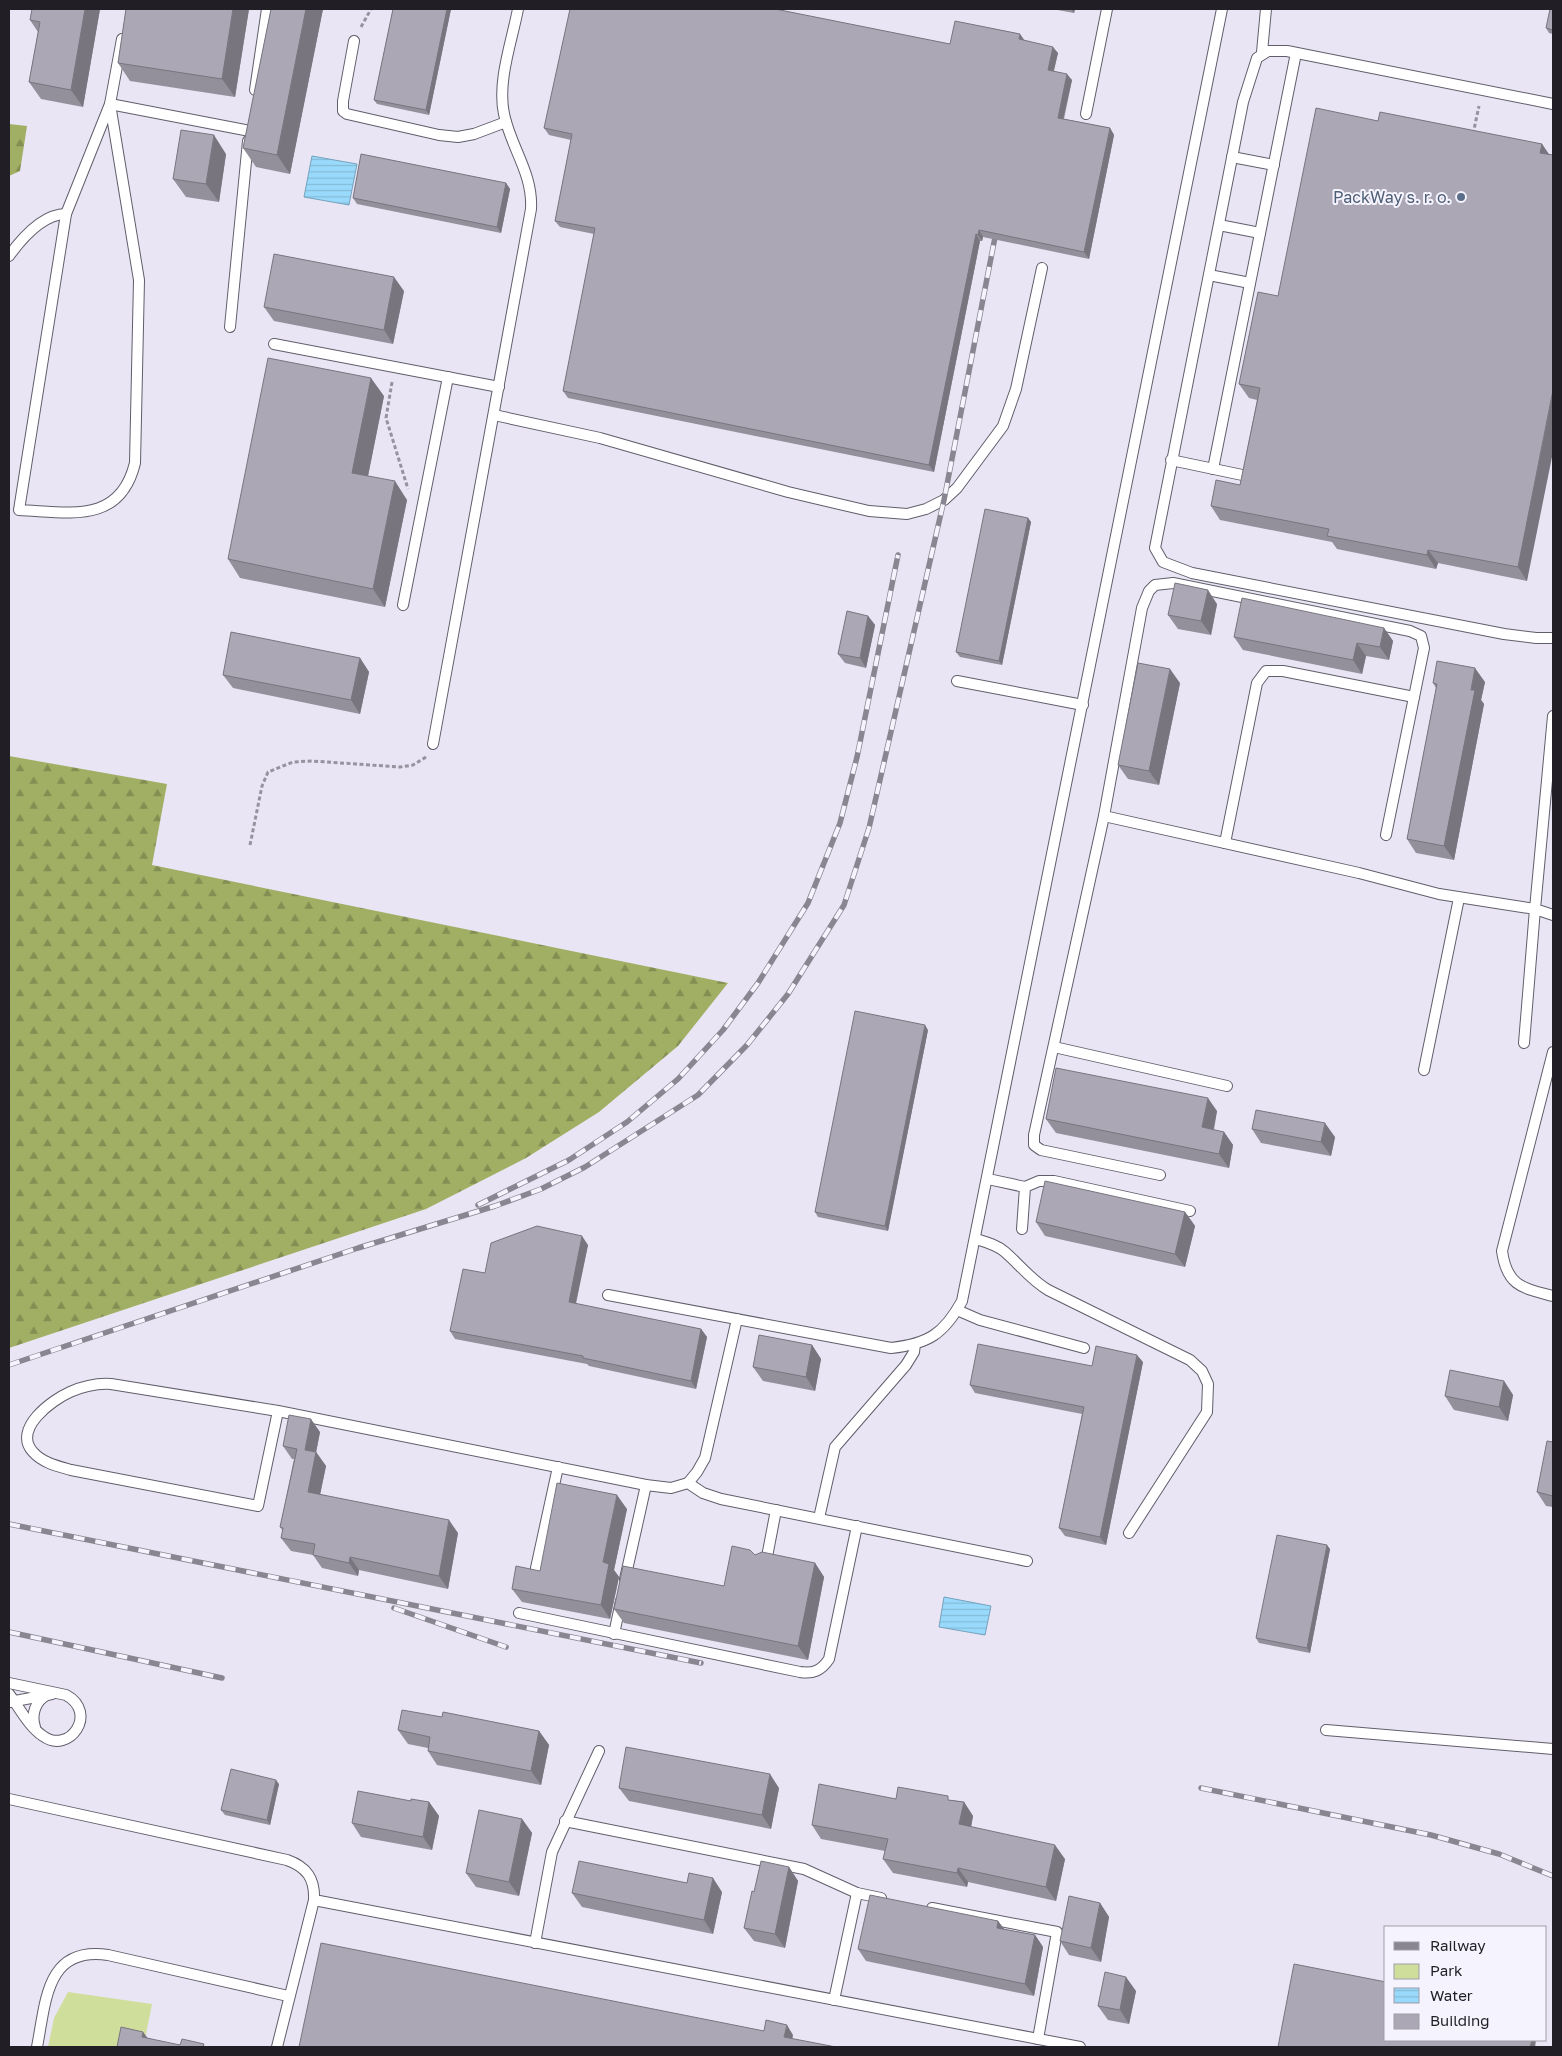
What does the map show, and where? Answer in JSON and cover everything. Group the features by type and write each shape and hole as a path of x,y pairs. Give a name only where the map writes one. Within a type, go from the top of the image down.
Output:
{"lane":[{"path":"254,102 267,9"},
{"path":"432,744 529,225 532,195 525,167 506,122 502,92 518,9"},
{"path":"1086,114 1107,9"},
{"path":"608,1295 891,1348 915,1344 938,1334 952,1320 957,1310 968,1281 1222,9"},
{"path":"1266,9 1262,52 1253,65 1247,86 1171,460 1155,548 1159,558 1169,566 1207,576 1504,634 1553,638"},
{"path":"110,104 139,280 133,468 128,484 121,495 111,504 96,510 80,512 14,510 66,214 110,104 124,28"},
{"path":"354,41 343,101 343,111 347,114 439,135 458,137 474,134 506,122"},
{"path":"1262,52 1276,50 1553,104"},
{"path":"1212,469 1296,54"},
{"path":"110,104 250,126 230,327"},
{"path":"1232,157 1274,165"},
{"path":"9,256 28,235 48,218 57,214 66,214"},
{"path":"1218,225 1260,233"},
{"path":"494,415 600,438 788,492 869,511 907,514 926,509 944,500 957,488 1003,426 1016,389 1042,268"},
{"path":"1208,275 1250,283"},
{"path":"274,344 499,386"},
{"path":"403,605 448,377"},
{"path":"1171,460 1247,476"},
{"path":"1160,1175 1041,1150 1034,1146 1034,1135 1104,816 1142,608 1149,591 1154,586 1173,583 1417,633 1421,636 1424,648 1386,835"},
{"path":"1225,843 1257,683 1266,671 1282,671 1414,697"},
{"path":"957,681 1083,705"},
{"path":"1524,1043 1553,716"},
{"path":"1104,816 1459,898 1535,909 1553,915"},
{"path":"1424,1070 1459,898"},
{"path":"1054,1047 1227,1086"},
{"path":"1553,1052 1502,1251 1506,1271 1512,1280 1530,1290 1553,1296"},
{"path":"988,1179 1024,1187 1039,1181 1054,1181 1190,1211"},
{"path":"1022,1229 1024,1187"},
{"path":"976,1239 1005,1252 1028,1277 1048,1290 1190,1360 1202,1371 1208,1384 1207,1412 1130,1533"},
{"path":"957,1310 980,1320 1084,1348"},
{"path":"278,1411 258,1506 71,1470 42,1459 28,1445 28,1436 32,1422 50,1404 71,1391 99,1383 278,1411 646,1485 671,1488 688,1483 698,1472 705,1458 737,1319"},
{"path":"819,1518 836,1447 906,1366 914,1352 915,1344"},
{"path":"536,1568 558,1467"},
{"path":"688,1483 703,1493 721,1499 1027,1561"},
{"path":"614,1634 646,1485"},
{"path":"766,1562 776,1510"},
{"path":"518,1613 809,1674 824,1667 828,1659 857,1526"},
{"path":"9,1683 72,1698 78,1704 81,1712 79,1728 67,1739 59,1741 44,1737 11,1700"},
{"path":"11,1700 54,1693"},
{"path":"38,1732 34,1725 34,1710 43,1697 54,1693"},
{"path":"1326,1730 1553,1749"},
{"path":"535,1943 552,1852 599,1751"},
{"path":"9,1798 298,1864 312,1878 315,1888 314,1900 288,1996 277,2047"},
{"path":"565,1821 804,1869 857,1893 895,1901"},
{"path":"834,2000 857,1893"},
{"path":"314,1900 1080,2047"},
{"path":"924,1906 1057,1932 1038,2039"},
{"path":"36,2047 47,1998 59,1969 68,1959 80,1954 108,1955 288,1996"}],"path":[{"path":"1472,142 1482,90"},
{"path":"395,367 386,418 413,504 422,506"},
{"path":"250,845 262,786 268,772 293,762 400,767 413,765 423,761 432,744"}],"green space":[{"path":"9,124 27,126 20,171 9,176"},
{"path":"9,756 167,784 152,865 728,983 678,1046 599,1112 526,1158 426,1209 9,1348"},
{"path":"68,1992 152,2004 144,2044 129,2047 48,2047 54,2018"}],"water":[{"path":"312,156 357,164 349,205 304,197"},
{"path":"944,1597 991,1606 985,1635 939,1627"}],"building":[{"path":"32,9 85,9 71,90 29,82 40,22 30,20"},
{"path":"126,9 233,9 222,79 118,63"},
{"path":"271,9 306,9 277,155 243,148"},
{"path":"393,9 447,9 426,110 374,100"},
{"path":"570,9 775,9 950,44 955,21 1020,34 1019,39 1053,47 1048,70 1067,74 1058,118 1110,128 1084,252 979,230 978,235 976,234 929,465 563,391 595,228 555,221 572,134 544,128"},
{"path":"1550,9 1553,9 1553,30 1546,28"},
{"path":"1316,108 1378,121 1380,112 1542,144 1540,153 1553,155 1553,390 1518,567 1428,550 1427,555 1327,536 1329,529 1211,506 1216,480 1240,485 1260,388 1239,384 1258,292 1278,296"},
{"path":"181,130 214,135 206,184 173,179"},
{"path":"361,154 506,183 497,227 353,198"},
{"path":"274,254 394,277 384,330 264,307"},
{"path":"268,358 371,378 352,473 395,481 373,589 228,559"},
{"path":"985,509 1028,518 999,661 956,652"},
{"path":"1175,583 1208,590 1201,621 1168,615"},
{"path":"1242,598 1384,628 1380,647 1357,643 1353,660 1234,637"},
{"path":"847,611 868,616 860,658 838,654"},
{"path":"231,632 360,658 351,700 223,675"},
{"path":"1437,661 1475,668 1471,690 1475,690 1444,846 1407,839 1437,684 1433,683"},
{"path":"1138,663 1170,669 1149,771 1118,765"},
{"path":"855,1011 925,1025 885,1226 815,1212"},
{"path":"1056,1068 1208,1098 1202,1127 1224,1132 1219,1154 1046,1119"},
{"path":"1256,1110 1325,1123 1321,1142 1252,1129"},
{"path":"1045,1181 1185,1212 1175,1254 1036,1222"},
{"path":"537,1226 582,1236 569,1302 701,1329 691,1381 583,1358 583,1356 450,1331 463,1269 485,1273 491,1243"},
{"path":"759,1335 812,1345 806,1377 753,1367"},
{"path":"978,1344 1092,1366 1096,1346 1137,1355 1100,1537 1059,1528 1084,1407 970,1385"},
{"path":"1450,1370 1504,1381 1499,1407 1445,1396"},
{"path":"289,1415 311,1419 305,1450 316,1452 308,1492 449,1520 439,1576 350,1557 349,1563 313,1555 315,1544 281,1538 283,1528 280,1527 297,1449 283,1446"},
{"path":"1547,1441 1553,1442 1553,1496 1537,1492"},
{"path":"557,1483 617,1495 603,1562 609,1564 601,1605 512,1589 516,1566 540,1571"},
{"path":"1277,1535 1327,1545 1307,1648 1256,1638"},
{"path":"732,1546 750,1550 755,1555 762,1552 815,1563 798,1646 614,1609 623,1566 724,1586"},
{"path":"402,1710 442,1717 443,1712 539,1731 531,1771 428,1751 430,1737 398,1730"},
{"path":"626,1747 770,1774 762,1815 619,1788"},
{"path":"231,1769 276,1780 267,1820 221,1810"},
{"path":"819,1784 896,1799 898,1787 948,1796 948,1800 964,1802 959,1824 1055,1845 1046,1887 958,1868 957,1873 883,1859 888,1839 812,1825"},
{"path":"358,1791 411,1801 411,1799 429,1802 423,1837 352,1823"},
{"path":"479,1810 522,1819 509,1882 466,1873"},
{"path":"579,1861 687,1883 689,1873 713,1878 704,1920 572,1893"},
{"path":"761,1861 789,1867 775,1934 744,1928"},
{"path":"870,1895 998,1921 997,1928 1035,1935 1025,1984 858,1949"},
{"path":"1069,1896 1100,1903 1091,1948 1060,1941"},
{"path":"321,1943 764,2031 766,2020 787,2025 784,2037 836,2047 299,2047"},
{"path":"1294,1964 1384,1982 1384,2041 1532,2041 1530,2047 1278,2047"},
{"path":"1105,1972 1126,1977 1120,2010 1098,2006"},
{"path":"121,2027 143,2032 142,2037 180,2045 182,2039 204,2044 203,2047 117,2047"}],"railway":[{"path":"9,1365 358,1248 495,1206 541,1189 585,1167 698,1095 747,1045 788,994 844,905 869,828 944,500 997,227"},
{"path":"478,1205 569,1160 627,1122 678,1079 723,1030 758,983 808,903 840,823 857,757 898,555"},
{"path":"9,1524 701,1663"},
{"path":"394,1608 506,1647"},
{"path":"9,1632 222,1678"},
{"path":"1201,1788 1431,1835 1499,1854 1553,1876"}],"place":[{"name":"PackWay s. r. o.","path":"1461,197"}]}
